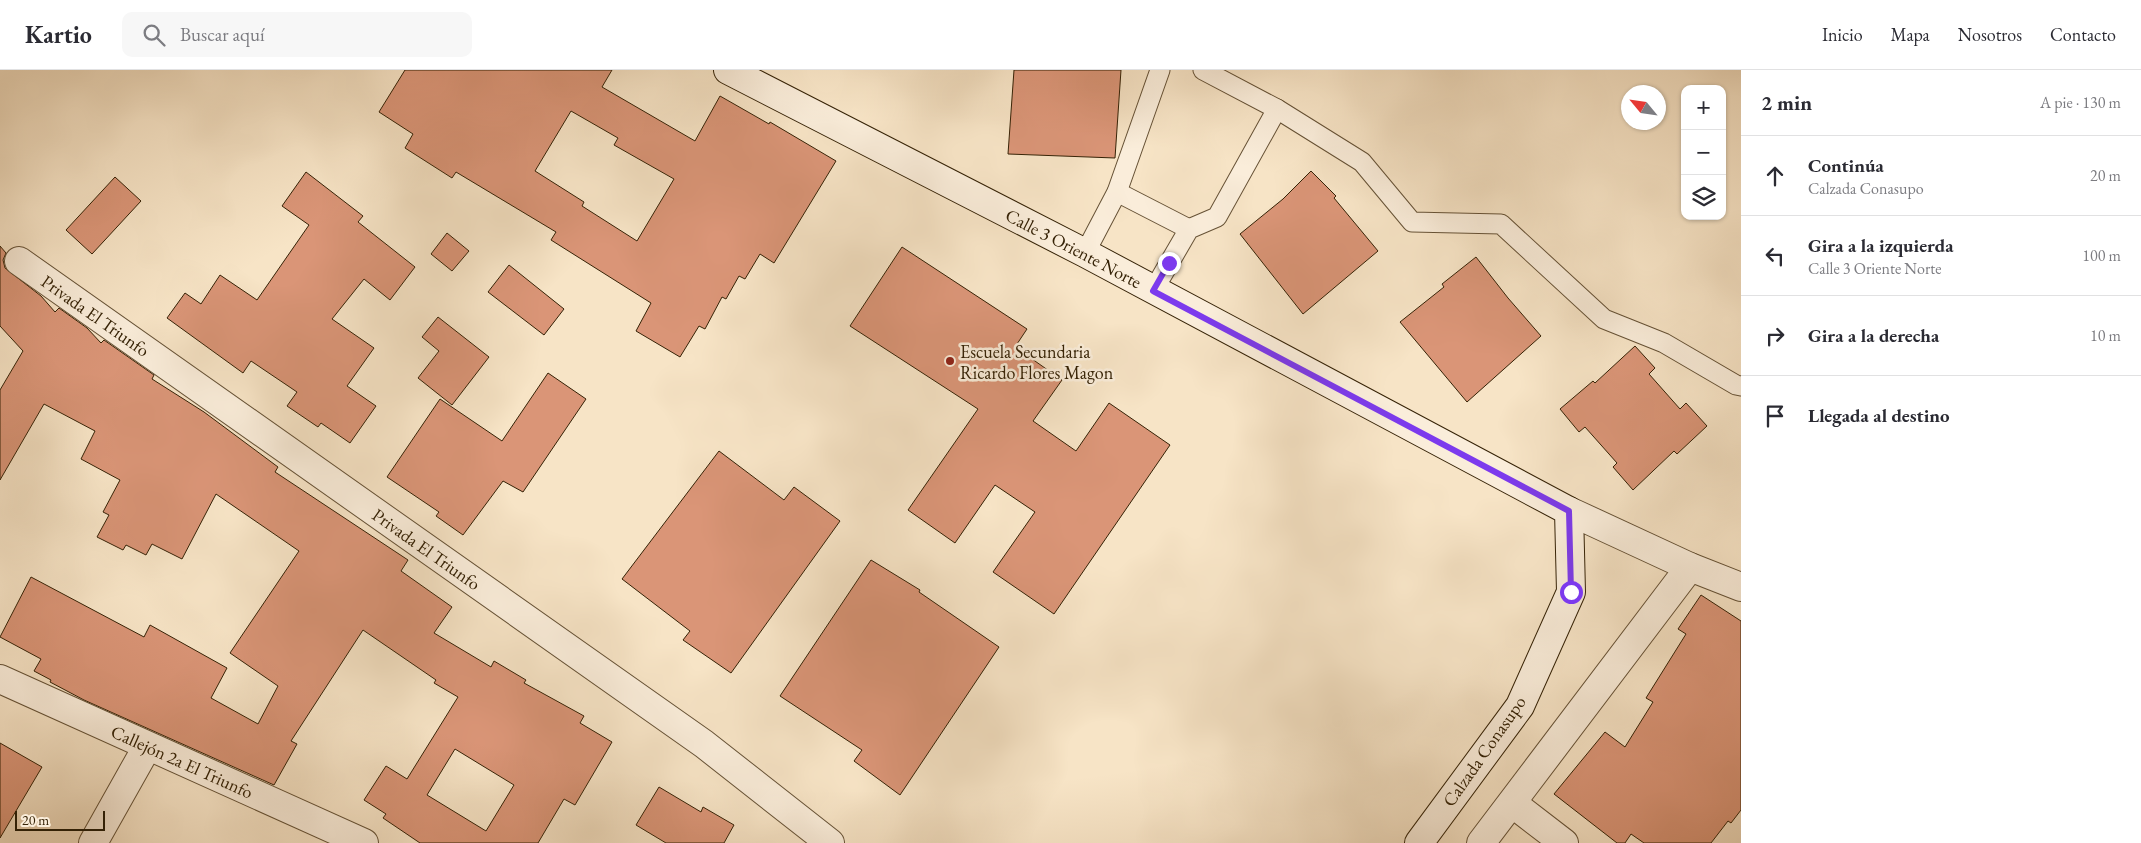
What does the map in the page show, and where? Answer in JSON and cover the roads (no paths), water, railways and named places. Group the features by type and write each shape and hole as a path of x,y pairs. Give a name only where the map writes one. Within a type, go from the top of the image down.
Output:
{"street":[{"name":"Calle 3 Oriente Norte","path":"728,70 1085,253 1153,291 1569,511 1690,567 1741,587"},
{"name":"Privada El Triunfo","path":"19,262 704,744 830,843"},
{"name":"Calzada Conasupo","path":"1419,843 1524,698 1571,592 1569,511"},
{"path":"1481,843 1690,567"},
{"name":"Callejón 2a El Triunfo","path":"0,678 147,747 364,843"},
{"path":"93,843 147,747"},
{"path":"1512,804 1564,843"}],"lane":[{"path":"1085,253 1117,192 1160,70"},
{"path":"1203,70 1278,109 1362,162 1412,222 1501,224 1604,319 1664,343 1736,386 1741,386"},
{"path":"1153,291 1189,229 1217,217 1278,109"},
{"path":"1117,192 1189,229"}],"place":[{"name":"Escuela Secundaria Ricardo Flores Magon","path":"950,361"}]}
